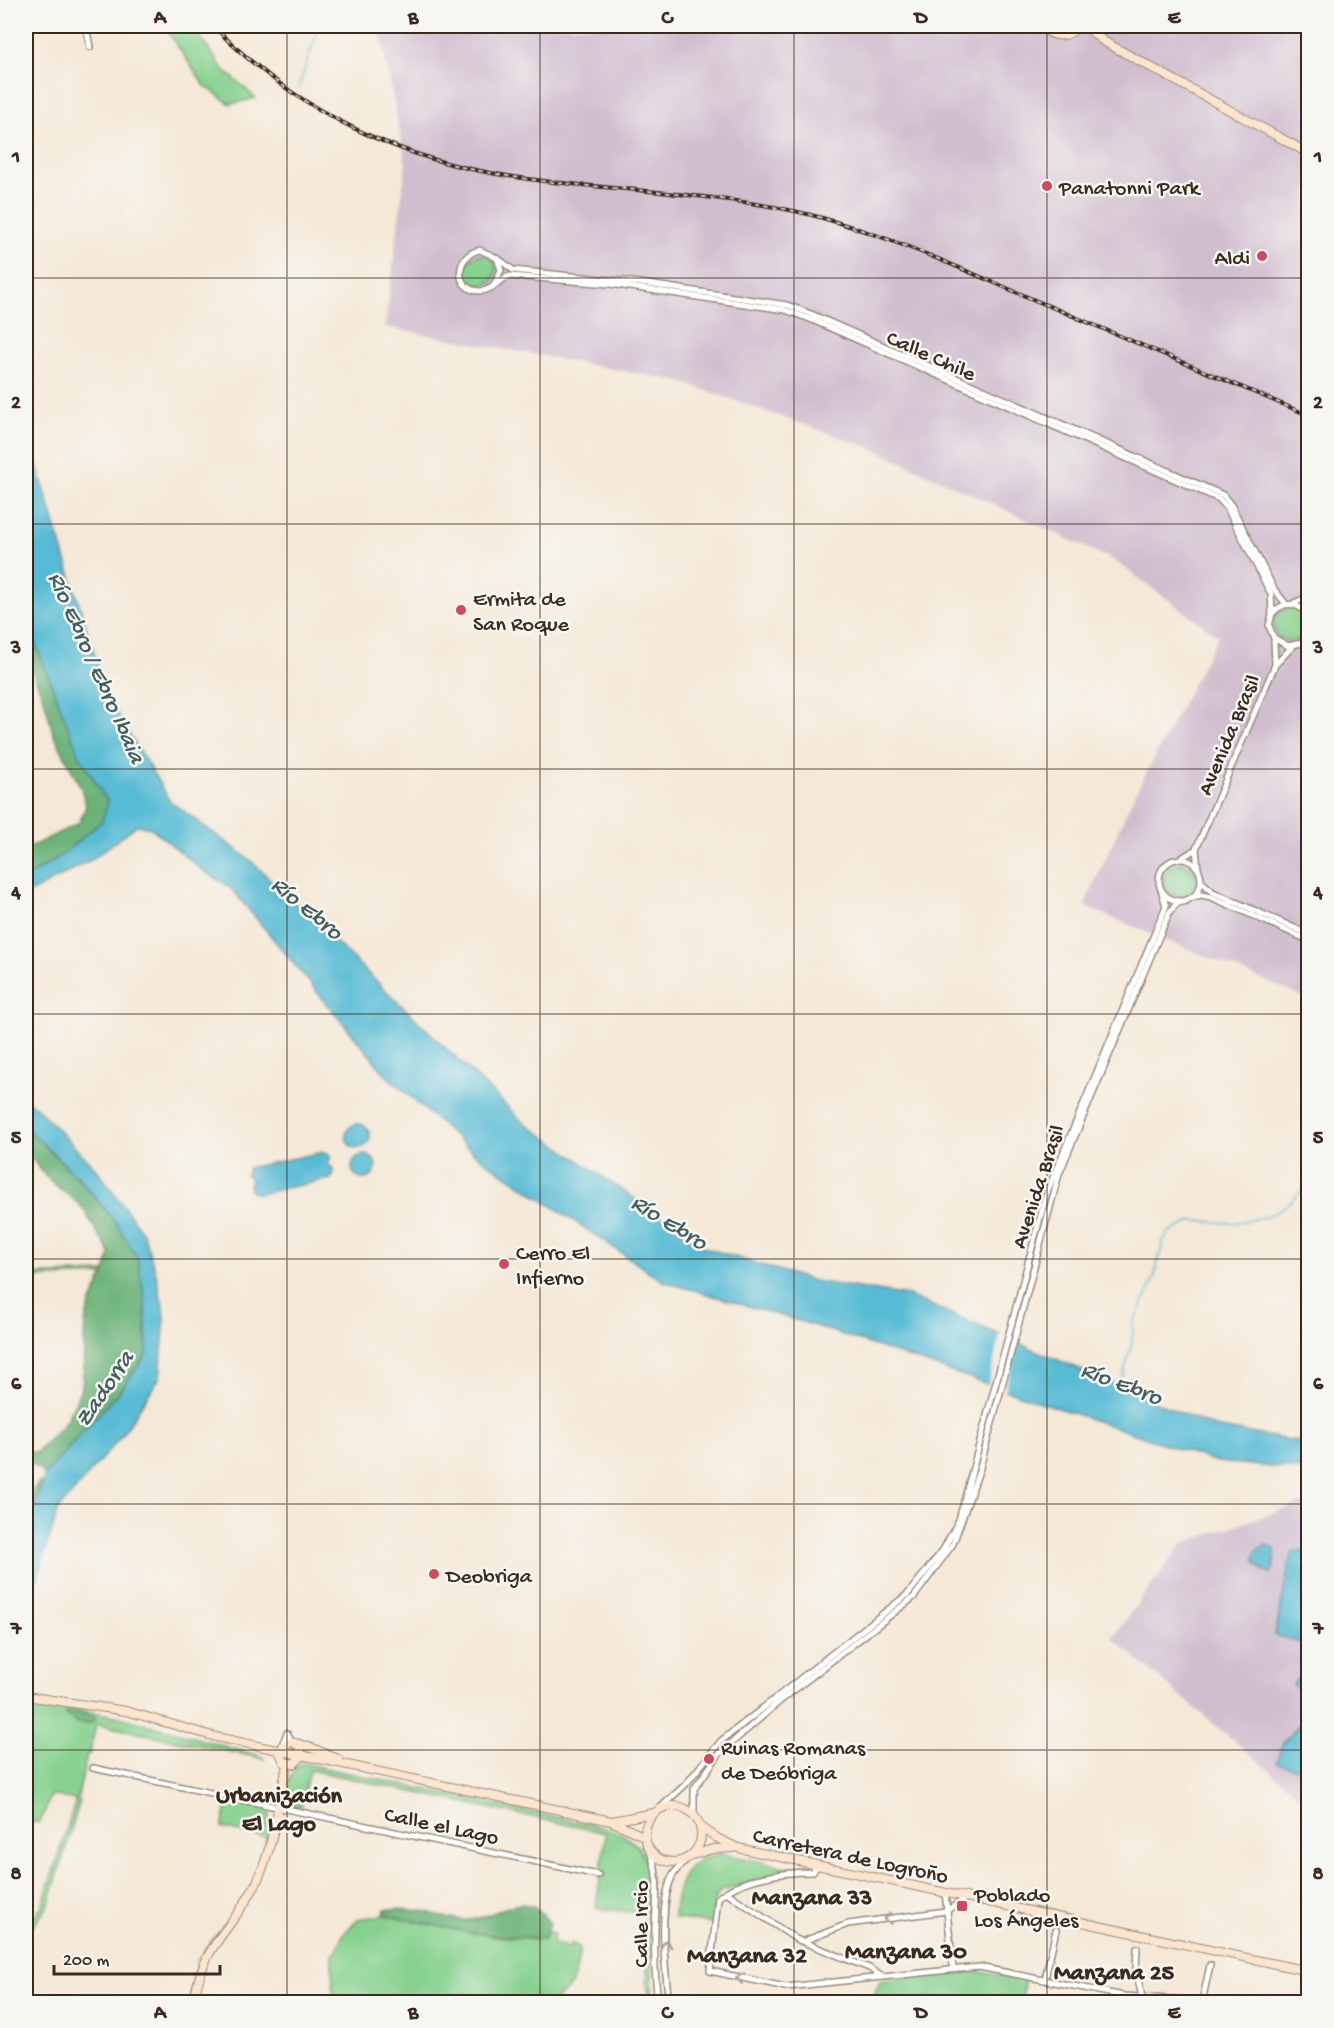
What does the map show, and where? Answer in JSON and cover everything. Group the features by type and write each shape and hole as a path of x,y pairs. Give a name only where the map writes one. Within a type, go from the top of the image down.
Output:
{"main road":[{"path":"1042,26 1049,33 1057,36 1071,33 1097,38"},
{"path":"1071,33 1078,26"},
{"path":"1085,26 1097,38 1308,153"},
{"path":"26,1696 126,1711 216,1737 294,1764"},
{"path":"216,1737 281,1748 356,1767 611,1821 645,1837"},
{"path":"281,1748 294,1742 356,1767"},
{"path":"286,1770 302,1755 301,1748 294,1742"},
{"path":"194,2002 206,1956 249,1896 271,1840 286,1770 281,1760 281,1748"},
{"path":"611,1821 678,1806 694,1815 700,1826 700,1842 690,1857 671,1862 662,1860 648,1848 645,1828 657,1811"},
{"name":"Carretera de Logroño","path":"700,1826 738,1848"},
{"name":"Carretera de Logroño","path":"690,1857 713,1849 738,1848 1308,1971"}],"street":[{"path":"86,26 90,47"},
{"path":"480,250 497,258 501,270 493,287 482,291 469,288 461,278 461,265 468,254 480,250"},
{"name":"Calle Chile","path":"497,258 513,270 620,280 793,306 1029,409 1223,495 1231,505 1274,589 1288,604"},
{"name":"Calle Chile","path":"493,287 504,278 515,276 610,284 785,310 1219,499 1227,508 1271,594 1272,614 1269,626 1274,638"},
{"path":"1272,614 1288,604 1308,597"},
{"path":"1288,604 1302,608 1308,616"},
{"path":"1274,638 1283,645 1294,645 1306,640 1308,634"},
{"name":"Avenida Brasil","path":"1274,638 1275,665"},
{"name":"Avenida Brasil","path":"1198,869 1196,849 1275,665 1294,645"},
{"path":"1152,946 1166,906 1159,882 1163,868 1168,863 1196,849"},
{"path":"1180,859 1187,860 1198,869 1202,881 1213,892 1308,934"},
{"path":"1192,898 1202,881"},
{"path":"1161,889 1168,898 1186,901"},
{"path":"1152,946 1171,909 1176,904 1201,895 1211,897 1308,940"},
{"name":"Avenida Brasil","path":"778,1700 908,1594 931,1567 959,1520 982,1446 1050,1182 1152,946"},
{"path":"657,1811 686,1784 721,1741 778,1700"},
{"path":"694,1815 694,1789 720,1753 778,1700"},
{"name":"Calle el Lago","path":"93,1768 598,1875"},
{"name":"Calle Ircio","path":"648,1848 654,1858 657,1879 654,1950 658,2002"},
{"name":"Calle Ircio","path":"669,2002 666,1921 668,1893 673,1876 690,1857"},
{"path":"818,1865 813,1872 760,1879 726,1892 718,1898 710,1971 786,1987 953,1968 993,1968 1130,2000 1217,2002"},
{"path":"726,1892 799,1941 868,1968 881,1977"},
{"path":"945,1892 953,1968"},
{"path":"946,1911 952,1899 958,1895"},
{"path":"799,1941 813,1940 848,1924 946,1911 968,1897"},
{"path":"1045,1979 1056,1930"},
{"path":"812,1947 813,1940"},
{"path":"1137,1948 1135,1965 1142,2000"},
{"path":"1202,2002 1210,1965"},
{"path":"1269,2002 1308,2001"}],"shaded area":[{"path":"379,26 1308,26 1308,999 1084,906 1131,802 1218,636 1115,561 872,448 678,381 385,327 406,165"},
{"path":"1308,1501 1308,1803 1112,1638 1183,1543"}],"green space":[{"path":"164,26 192,26 223,69 256,98 230,104 204,85"},
{"path":"481,255 492,259 496,270 492,281 481,285 470,281 466,270 470,259"},
{"path":"1290,609 1301,614 1306,625 1301,636 1290,641 1279,636 1274,625 1279,614"},
{"path":"26,625 38,649 79,755 108,802 103,821 62,855 26,878 26,849 79,823 86,806 81,788 53,733 45,702 26,656"},
{"path":"1180,864 1191,869 1196,880 1191,891 1180,896 1169,891 1164,880 1169,869"},
{"path":"26,1128 77,1177 115,1221 137,1257 145,1299 147,1354 124,1386 45,1474 26,1459 26,1450 37,1453 62,1425 76,1401 82,1384 87,1314 110,1253 82,1207 46,1177 26,1151"},
{"path":"102,1272 101,1275 26,1278 26,1275"},
{"path":"39,1482 42,1483 33,1513 32,1537 26,1551 26,1507 30,1504 30,1494"},
{"path":"32,1701 120,1717 265,1759 96,1724 77,1800 80,1801 48,1906 26,1937 26,1929 42,1906 75,1803 75,1800 52,1795 41,1820 38,1823 34,1821 26,1829 26,1801 29,1796 26,1783 26,1735"},
{"path":"66,1711 95,1716 96,1719 90,1724 78,1723 65,1715"},
{"path":"301,1763 607,1828 622,1834 641,1850 646,1860 649,1884 648,1912 650,1912 653,2002 650,2002 647,1982 648,1914 596,1908 606,1833 310,1770 301,1807 287,1804 288,1782"},
{"path":"228,1801 270,1811 267,1838 269,1839 262,1863 259,1869 264,1856 266,1838 222,1828"},
{"path":"724,1854 796,1869 720,1891 714,1901 712,1924 674,1918 680,1884 691,1866 711,1856"},
{"path":"255,1878 245,1901 213,1940 205,1955 191,1996 198,1960 240,1903"},
{"path":"521,1904 534,1906 550,1923 544,1939 471,1933 384,1915 385,1909 406,1909 452,1919 468,1920"},
{"path":"384,1915 493,1936 544,1939 548,1931 554,1934 552,1943 570,1948 571,1943 580,1948 575,1974 565,1992 550,2002 353,2002 333,1996 332,1954 335,1954 343,1935 358,1919"},
{"path":"967,1970 1025,1979 1021,2002 950,2002 932,1998 898,2002 873,2002 871,2000 881,1980"}],"water":[{"name":"Río Ebro / Ebro Ibaia","path":"26,429 108,699 170,801 249,859 522,1121 706,1248 814,1281 909,1296 1214,1427 1308,1443 1308,1470 1217,1462 819,1327 663,1281 476,1155 387,1076 230,887 202,870 151,828 137,825 91,860 26,895 26,878 62,855 102,821 108,802 79,755 38,649 26,625"},
{"path":"26,1100 37,1108 98,1171 143,1233 155,1270 165,1316 160,1377 122,1435 57,1511 38,1579 32,1579 28,1605 35,1633 26,1655 26,1551 32,1537 33,1513 45,1474 124,1386 147,1354 145,1299 137,1257 115,1221 78,1177 26,1128"},
{"path":"358,1124 367,1127 370,1136 367,1145 358,1148 349,1145 346,1136 349,1127"},
{"path":"324,1152 331,1156 328,1165 333,1168 334,1175 330,1179 258,1194 250,1191 249,1184 252,1180 246,1175 248,1168"},
{"path":"364,1155 373,1158 376,1167 373,1176 364,1179 355,1176 352,1167 355,1158"},
{"path":"1266,1545 1275,1549 1274,1567 1271,1574 1264,1571 1254,1560 1256,1552"},
{"path":"1292,1551 1308,1552 1308,1645 1275,1635"},
{"path":"26,1655 33,1680 32,1708 26,1735"},
{"path":"1306,1670 1308,1672 1308,1698 1293,1684"},
{"path":"1308,1719 1308,1772 1276,1763 1283,1743 1303,1720"}],"pier":[{"path":"1001,1332 1019,1339 1004,1394 987,1388"}],"waterway":[{"path":"298,89 319,26"},
{"name":"Río Ebro","path":"1120,1385 1132,1344 1133,1323 1154,1279 1163,1241 1168,1233 1192,1221 1234,1223 1265,1217 1282,1209 1308,1185"}],"railway":[{"path":"214,26 243,54 306,102 341,122 414,153 513,177 728,200 787,209 826,219 929,255 1308,415"}],"place":[{"name":"Panatonni Park","path":"1047,186"},
{"name":"Aldi","path":"1262,256"},
{"name":"Ermita de San Roque","path":"461,610"},
{"name":"Cerro El Infierno","path":"504,1264"},
{"name":"Deobriga","path":"434,1574"},
{"name":"Ruinas Romanas de Deóbriga","path":"709,1759"},
{"name":"Poblado Los Ángeles","path":"962,1906"}],"district":[{"name":"Urbanización El Lago","path":"279,1808"},
{"name":"Manzana 33","path":"812,1896"},
{"name":"Manzana 30","path":"906,1950"},
{"name":"Manzana 32","path":"747,1954"},
{"name":"Manzana 25","path":"1114,1971"}],"water label":[{"name":"Zadorra","path":"103,1388"}]}
